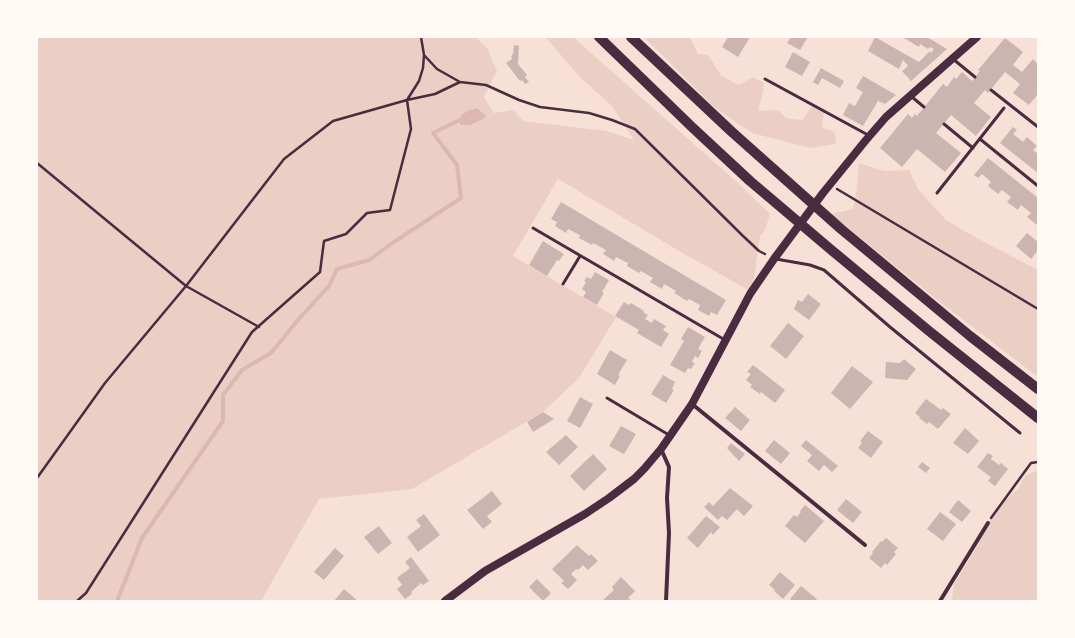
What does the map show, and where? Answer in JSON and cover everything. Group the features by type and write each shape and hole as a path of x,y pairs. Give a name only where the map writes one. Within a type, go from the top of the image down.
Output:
{"highway":[{"path":"599,37 693,128 828,248 1038,418"},
{"path":"631,37 732,132 841,229 970,336 1038,390"}],"main road":[{"path":"445,601 485,572 586,514 610,498 634,479 671,436 692,404 750,294 774,258 823,193 886,117 977,37"}],"street":[{"path":"692,404 865,545"},
{"path":"661,449 669,467 667,498 669,533 666,601"},
{"path":"940,601 988,523"}],"lane":[{"path":"952,58 975,77"},
{"path":"765,79 869,136"},
{"path":"991,90 1038,127"},
{"path":"910,95 924,107"},
{"path":"937,193 1004,108"},
{"path":"944,124 973,148"},
{"path":"980,139 1038,186"},
{"path":"533,228 726,340"},
{"path":"563,284 580,256"},
{"path":"774,258 810,265 824,270 890,327 1020,433"},
{"path":"607,398 671,436"}],"path":[{"path":"77,601 86,593 252,332 320,272 324,241 346,234 367,213 390,210 411,128 407,100 423,68 424,55 421,37"},
{"path":"424,55 437,69 460,82 486,84 519,100 540,106 589,113 635,129 759,251 774,258"},
{"path":"37,478 105,383 186,286 284,159 333,121 407,100 435,94 460,82"},
{"path":"37,163 186,286 259,327"},
{"path":"830,185 1038,309"},
{"path":"988,523 1031,463 1038,462"}],"shaded area":[{"path":"37,37 475,37 487,48 497,71 484,97 494,113 514,110 523,121 607,131 634,140 612,106 581,78 545,37 573,37 739,184 770,214 765,230 760,236 752,292 686,255 558,179 513,256 616,317 579,378 543,412 412,489 319,499 261,601 37,601"},
{"path":"644,37 690,37 698,54 708,55 721,75 738,85 753,77 764,83 758,111 778,110 786,118 802,120 813,105 824,111 822,128 835,132 836,144 810,148 752,133 714,107"},
{"path":"477,108 486,116 470,125 460,125 461,115 471,109 473,110"},
{"path":"859,163 884,171 909,170 918,189 946,220 1038,270 1038,377 941,303 831,214 853,209"},
{"path":"1038,470 1038,601 952,601 954,584 971,557 999,505 1018,489 1025,476"}],"building":[{"path":"728,37 750,37 738,57 722,47"},
{"path":"791,37 808,37 800,50 787,43"},
{"path":"875,37 919,62 934,49 930,47 928,49 920,44 919,47 902,37 927,37 947,49 911,81 902,71 908,66 903,60 899,69 868,51"},
{"path":"1005,38 1023,52 1013,65 1022,72 1033,59 1038,64 1038,94 1029,105 1013,93 1020,84 1005,72 988,93 985,90 974,103 991,117 976,136 951,115 936,133 961,153 945,172 917,149 902,167 880,148 908,114 912,118 915,114 917,116 943,84 947,87 954,77 956,79 962,72 972,81 980,71 978,70"},
{"path":"514,45 519,46 518,64 527,75 525,77 529,82 525,84 522,80 520,81 506,63 512,59 511,56 513,54"},
{"path":"793,52 810,62 802,76 785,67"},
{"path":"821,68 844,81 840,88 822,78 818,85 813,82"},
{"path":"863,76 896,95 885,104 878,101 863,126 843,115 849,103 855,106 863,92 856,88"},
{"path":"1013,127 1017,130 1013,134 1023,142 1027,137 1037,146 1033,150 1038,154 1038,173 1000,143"},
{"path":"988,158 1038,198 1037,225 1027,217 1031,213 1021,205 1018,210 1007,202 1011,197 1002,190 998,194 988,186 991,182 982,174 978,178 974,175"},
{"path":"561,202 726,300 717,315 711,312 709,316 698,310 700,305 689,299 687,301 674,293 676,291 664,284 662,289 650,282 653,278 641,271 639,273 627,266 628,263 616,257 614,261 603,254 606,250 579,238 580,235 568,229 566,233 555,226 557,222 551,219"},
{"path":"1027,233 1038,242 1038,250 1031,259 1016,246"},
{"path":"543,241 564,254 559,261 557,260 547,276 529,265"},
{"path":"595,272 609,280 597,305 583,297 586,292 582,289 586,282 584,281 587,277 591,279"},
{"path":"808,294 821,304 809,320 794,309 798,300 802,302"},
{"path":"624,302 629,305 631,303 644,311 643,312 648,315 645,319 652,323 654,319 666,326 663,330 669,334 661,347 637,333 639,330 615,316"},
{"path":"788,323 804,336 786,359 770,346"},
{"path":"688,327 705,337 698,349 702,351 698,358 695,356 692,362 695,363 691,369 688,368 685,373 670,365 684,341 681,339"},
{"path":"610,350 627,360 618,375 620,376 615,385 597,374"},
{"path":"904,359 916,369 907,380 885,378 886,362 900,363"},
{"path":"753,365 785,390 775,403 761,392 760,394 750,387 752,385 746,380 751,374 747,372"},
{"path":"852,366 873,382 850,409 831,393"},
{"path":"663,375 675,382 672,389 674,390 666,403 651,394"},
{"path":"580,397 593,404 580,428 567,421"},
{"path":"926,399 941,410 943,408 951,414 938,429 929,422 927,424 915,413"},
{"path":"735,407 750,420 741,431 725,418"},
{"path":"543,412 554,419 533,432 527,422"},
{"path":"621,426 636,434 624,454 609,446"},
{"path":"965,428 979,441 968,454 953,443"},
{"path":"868,431 883,442 871,458 858,448 862,443 860,441"},
{"path":"566,435 578,447 559,465 546,452"},
{"path":"774,440 790,453 781,464 765,451"},
{"path":"806,440 838,466 832,472 824,465 819,471 807,461 812,455 801,446"},
{"path":"731,443 745,454 739,461 727,448"},
{"path":"988,453 993,456 991,459 999,465 1001,463 1008,469 995,486 988,481 991,477 977,467"},
{"path":"593,454 607,469 584,491 570,476"},
{"path":"922,462 930,468 926,473 918,467"},
{"path":"730,488 753,506 744,516 737,509 727,520 722,516 718,520 704,507 709,502 713,506"},
{"path":"492,491 502,504 487,516 492,522 483,529 467,510"},
{"path":"846,499 862,512 853,523 837,510"},
{"path":"958,500 971,511 962,522 949,512"},
{"path":"805,505 824,521 805,543 785,526 794,515 797,517"},
{"path":"940,512 956,524 943,541 927,529"},
{"path":"424,514 440,535 418,552 407,537 421,526 416,520"},
{"path":"706,516 720,527 713,535 711,532 698,548 687,538"},
{"path":"379,526 392,543 378,554 364,537"},
{"path":"886,538 898,548 894,552 896,554 887,565 885,563 881,568 869,558 881,541 882,542"},
{"path":"577,545 589,556 591,554 598,561 588,570 583,565 578,570 576,569 571,574 577,580 568,589 561,583 564,581 552,569"},
{"path":"335,548 344,556 324,580 314,572"},
{"path":"411,557 429,581 423,585 421,583 411,592 412,594 405,599 397,589 402,585 397,578 410,568 405,562"},
{"path":"780,572 795,585 783,599 769,585"},
{"path":"621,577 635,591 628,598 632,601 602,601 614,590 612,587"},
{"path":"537,579 551,593 543,601 529,587"},
{"path":"801,586 817,599 817,601 793,601 790,599"},
{"path":"344,589 358,601 334,601"}],"waterway":[{"path":"117,601 142,538 223,421 223,395 242,370 271,353 329,286 337,269 369,260 461,198 457,165 433,133 464,118"}]}
